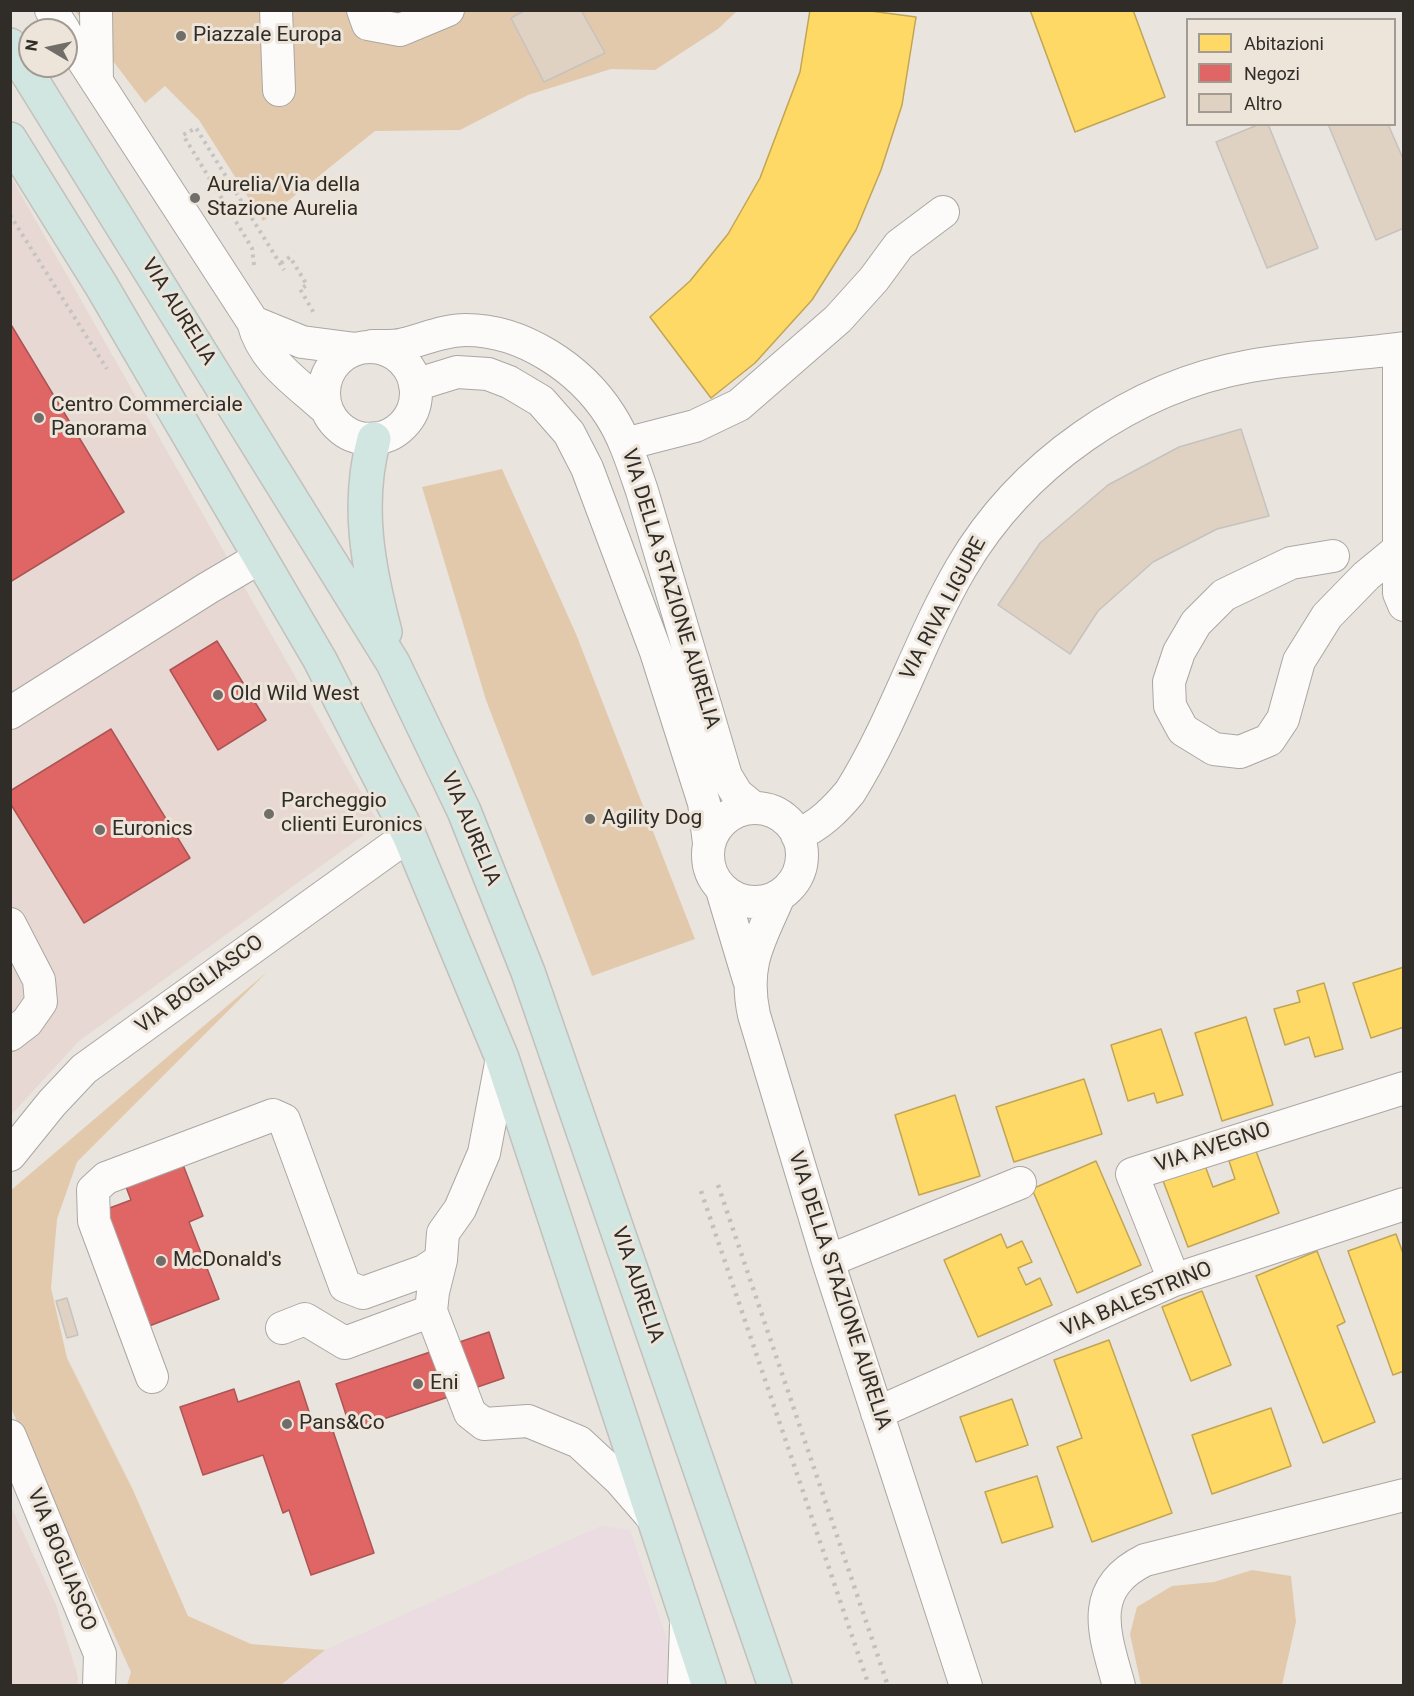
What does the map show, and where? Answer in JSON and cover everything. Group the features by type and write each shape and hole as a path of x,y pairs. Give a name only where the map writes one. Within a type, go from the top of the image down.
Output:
{"highway":[{"name":"VIA AURELIA","path":"10,45 393,663 464,811 528,972 775,1686"},
{"path":"10,139 101,285 320,660 409,835 502,1058 709,1686"},
{"path":"374,439 364,486 365,528 375,591 393,663"}],"street":[{"path":"96,10 97,82"},
{"path":"276,10 279,90"},
{"path":"363,10 368,24 400,30 434,13"},
{"path":"78,52 253,321 259,342 267,355 327,410 335,423 346,432 359,438 374,439 394,431 410,416 415,400 415,385 410,370 400,358 387,350 302,342 253,321"},
{"path":"625,444 695,426 740,405 837,319 892,255 943,212"},
{"name":"VIA DELLA STAZIONE AURELIA","path":"364,347 401,345 443,332 464,330 485,331 521,340 543,351 585,386 610,415 625,444 642,491 726,776 737,794 754,808"},
{"path":"327,410 324,396 325,381 331,367 342,356 364,347"},
{"path":"1401,349 1399,593 1404,604"},
{"name":"VIA RIVA LIGURE","path":"798,835 818,824 850,792 960,569 1004,507 1064,452 1128,409 1160,393 1202,378 1249,366 1401,349"},
{"path":"415,385 457,372 488,374 518,386 541,401 569,434 587,468 656,652 704,803 709,843 707,861 712,877 722,890 735,899 752,903 768,901 779,896 794,882 801,867 802,850 798,835 780,815 754,808 729,815 719,824 709,843"},
{"path":"1334,556 1291,563 1224,595 1196,623 1179,652 1169,682 1170,706 1184,730 1214,749 1240,752 1269,740 1283,719 1299,661 1327,616 1366,576 1400,548"},
{"path":"10,713 259,558"},
{"name":"VIA BOGLIASCO","path":"10,1155 52,1103 84,1069 409,835"},
{"path":"722,890 748,980"},
{"name":"VIA DELLA STAZIONE AURELIA","path":"779,896 759,940 748,980 758,1030 828,1261 966,1686"},
{"path":"10,924 39,980 41,1002 27,1022 10,1035"},
{"path":"502,1058 484,1153 460,1209 443,1233 441,1260 431,1311 470,1413 484,1424 528,1421 579,1442 620,1480 655,1520"},
{"name":"VIA AVEGNO","path":"1174,1280 1132,1174 1404,1088"},
{"path":"152,1377 94,1221 93,1190 106,1178 273,1115 284,1120 345,1286 363,1293 424,1271 441,1260"},
{"path":"828,1261 1020,1183"},
{"name":"VIA BALESTRINO","path":"877,1413 1174,1280 1404,1204"},
{"path":"282,1328 305,1319 345,1343 431,1311"},
{"name":"VIA BOGLIASCO","path":"10,1436 100,1654 99,1686"},
{"path":"1119,1686 1103,1618 1110,1591 1128,1569 1145,1560 1404,1495"},
{"path":"684,1686 686,1615"}],"path":[{"path":"255,268 252,249 183,135 195,128 284,270"},
{"path":"10,215 107,369"},
{"path":"281,263 290,257 307,285 300,289 313,311"}],"shaded area":[{"path":"75,11 737,11 718,29 655,70 611,69 528,95 460,130 375,131 263,221 199,120 165,86 145,103"},
{"path":"10,175 379,824 79,1041 11,1115"},
{"name":"Agility Dog","path":"502,469 576,634 695,939 592,976 486,700 422,487"},
{"path":"267,972 77,1162 57,1219 51,1288 67,1358 133,1490 188,1616 251,1644 325,1650 281,1685 127,1685 131,1672 11,1408 10,1191"},
{"path":"11,1506 56,1605 78,1677 77,1685 11,1685"},
{"path":"601,1526 630,1530 682,1685 281,1686 325,1650"},
{"path":"1252,1570 1291,1576 1296,1622 1282,1685 1141,1685 1130,1634 1137,1607 1172,1586 1214,1582"}],"building: Abitazioni":[{"path":"810,10 863,10 916,17 902,105 881,170 856,230 812,300 755,363 711,398 650,317 690,281 728,234 760,178 800,72"},
{"path":"1030,10 1133,10 1165,97 1075,132"},
{"path":"1404,967 1404,1027 1371,1038 1353,983"},
{"path":"1324,983 1343,1049 1315,1057 1309,1037 1285,1045 1274,1009 1300,1002 1297,991"},
{"path":"1246,1017 1273,1105 1222,1121 1195,1033"},
{"path":"1161,1029 1183,1095 1157,1103 1154,1093 1128,1101 1111,1045"},
{"path":"1084,1079 1102,1134 1014,1162 996,1107"},
{"path":"955,1095 980,1176 919,1195 895,1115"},
{"path":"1256,1151 1279,1213 1188,1247 1162,1178 1204,1163 1213,1187 1235,1179 1229,1161"},
{"path":"1096,1161 1141,1265 1077,1293 1032,1189"},
{"path":"1001,1234 1007,1248 1022,1241 1032,1262 1018,1268 1026,1285 1040,1278 1052,1305 978,1337 944,1260"},
{"path":"1396,1234 1404,1256 1404,1371 1393,1375 1348,1251"},
{"path":"1317,1251 1345,1322 1337,1326 1375,1422 1323,1443 1256,1276"},
{"path":"1202,1291 1231,1365 1191,1381 1162,1307"},
{"path":"1109,1340 1172,1513 1092,1542 1057,1447 1082,1438 1054,1360"},
{"path":"1012,1399 1028,1445 976,1462 960,1417"},
{"path":"1271,1408 1291,1466 1212,1494 1192,1435"},
{"path":"1037,1476 1053,1527 1002,1543 985,1492"}],"building: Negozi":[{"name":"Centro Commerciale Panorama","path":"10,323 124,512 10,582"},
{"name":"Old Wild West","path":"217,641 266,720 218,750 170,670"},
{"name":"Euronics","path":"111,729 190,858 84,923 10,803 10,791"},
{"name":"McDonald's","path":"180,1157 203,1216 189,1222 219,1299 144,1328 99,1212 131,1200 123,1179"},
{"path":"489,1332 504,1378 351,1430 336,1384"},
{"path":"299,1381 313,1424 329,1419 374,1553 311,1575 289,1510 283,1513 263,1455 203,1475 180,1407 234,1389 238,1402"}],"building: Altro":[{"path":"526,10 581,10 605,53 544,82 511,18"},
{"path":"1255,126 1269,126 1318,248 1267,268 1216,142"},
{"path":"1329,126 1389,126 1404,161 1404,228 1376,240"},
{"path":"1241,429 1269,516 1217,529 1153,562 1098,611 1070,654 998,605 1040,543 1108,485 1179,447"},
{"path":"67,1298 78,1335 67,1338 56,1301"}],"railway":[{"path":"718,1185 888,1686"},
{"path":"701,1191 869,1686"}],"place":[{"name":"Piazzale Europa","path":"181,36"},
{"name":"Aurelia/Via della Stazione Aurelia","path":"195,198"},
{"name":"Centro Commerciale Panorama","path":"39,418"},
{"name":"Old Wild West","path":"218,695"},
{"name":"Parcheggio clienti Euronics","path":"269,814"},
{"name":"Agility Dog","path":"590,819"},
{"name":"Euronics","path":"100,830"},
{"name":"McDonald's","path":"161,1261"},
{"name":"Eni","path":"418,1384"},
{"name":"Pans&Co","path":"287,1424"}]}
